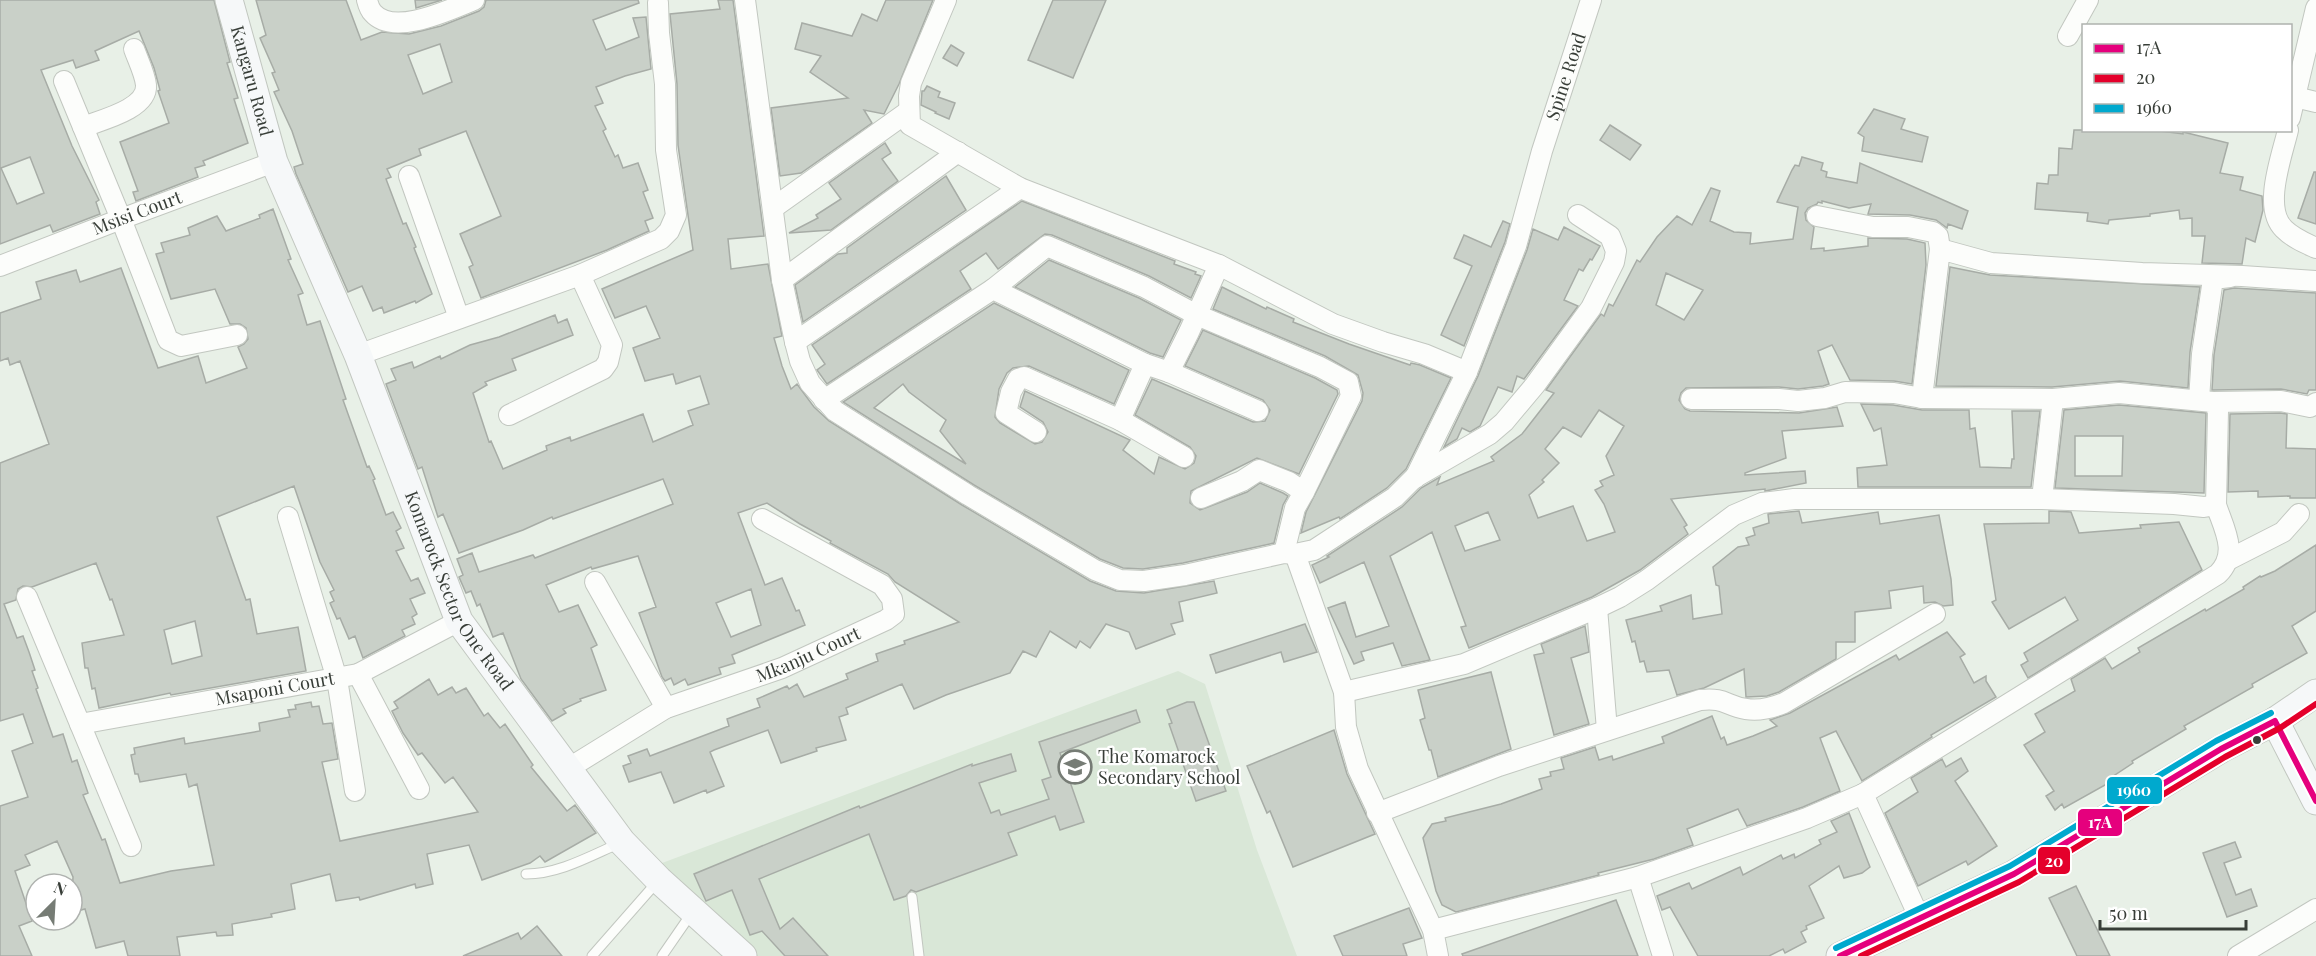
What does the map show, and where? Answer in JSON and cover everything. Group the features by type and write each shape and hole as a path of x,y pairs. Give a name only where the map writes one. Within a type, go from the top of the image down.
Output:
{"main road":[{"name":"Kangaru Road","path":"230,0 274,162"},
{"name":"Komarock Sector One Road","path":"274,162 358,355 459,621 622,842 659,880 743,956"},
{"path":"1854,953 2014,874 2220,749 2274,721 2316,693"},
{"path":"2274,721 2316,801"}],"street":[{"path":"367,0 373,14 385,20 400,22 424,19 474,0"},
{"path":"745,0 782,280 800,362 810,383 835,411 968,495 1095,570 1120,580 1144,581 1185,575 1314,550 1395,497 1414,478 1490,434 1504,422 1548,368 1591,308 1614,262 1616,251 1610,236 1578,215"},
{"path":"946,0 911,83 910,125 1020,188 1219,265 1333,324 1424,354 1467,372"},
{"name":"Spine Road","path":"1414,478 1467,372 1516,246 1542,151 1591,0"},
{"path":"2068,36 2088,0"},
{"path":"358,355 580,275 661,239 669,231 676,215 666,150 665,84 658,3"},
{"path":"2292,110 2316,8"},
{"path":"83,127 132,107 142,100 146,86 134,49"},
{"path":"64,81 168,340 181,346 237,335"},
{"path":"2295,98 2316,102"},
{"path":"773,208 909,111"},
{"path":"2288,132 2275,185 2273,205 2276,219 2283,229 2316,248"},
{"path":"782,280 958,152"},
{"name":"Msisi Court","path":"0,266 274,162"},
{"path":"410,176 459,318"},
{"path":"795,342 1020,188"},
{"path":"1817,216 1873,227 1908,227 1933,232 1938,236 1940,249 1922,398"},
{"path":"824,400 993,290 1047,246 1144,287 1197,315 1320,367 1348,382 1351,396 1295,508 1289,554 1344,692 1346,727 1358,769 1433,930 1438,956"},
{"path":"1940,249 1991,263 2316,282"},
{"path":"1168,372 1219,265"},
{"path":"509,415 603,369 608,362 612,345 580,275"},
{"path":"2228,560 2230,545 2216,505 2218,411 2206,401 2202,354 2213,279 2242,276"},
{"path":"993,290 1145,364 1258,411"},
{"path":"1120,420 1145,364"},
{"path":"1036,432 1006,413 1011,392 1018,379 1024,377 1120,420 1184,457"},
{"path":"1691,399 1779,399 1798,402 1845,392 1894,393 1922,398 2053,399 2119,393 2206,401 2281,401 2310,407 2316,404"},
{"path":"2042,499 2053,399"},
{"path":"1201,498 1242,481 1259,470 1289,482 1304,492"},
{"path":"1344,692 1464,664 1597,608 1647,580 1734,515 1762,503 1794,499 2042,499 2174,504 2190,507 2216,505"},
{"path":"1433,930 1638,877 1807,818 1863,794 2218,574 2228,560 2283,531 2299,514"},
{"path":"288,517 337,679 355,791"},
{"name":"Mkanju Court","path":"569,768 666,708 782,668 886,620 894,614 892,599 882,585 762,519"},
{"path":"595,582 666,708"},
{"path":"27,597 131,846"},
{"path":"1597,608 1607,730"},
{"path":"1377,813 1499,766 1700,700 1717,698 1745,709 1768,709 1784,703 1935,614"},
{"name":"Msaponi Court","path":"80,724 358,675 459,621"},
{"path":"358,675 419,789"},
{"path":"1863,794 1920,919"},
{"path":"1638,877 1663,956"},
{"path":"2238,956 2316,909"}],"lane":[{"path":"526,874 542,874 570,865 622,842"},
{"path":"592,956 659,880"},
{"path":"912,897 918,956"},
{"path":"662,956 693,912"}],"shaded area":[{"name":"The Komarock Secondary School","path":"1178,671 1205,684 1257,850 1297,956 745,956 654,866"}],"building":[{"path":"0,0 214,0 230,62 227,63 238,98 234,99 248,143 203,161 205,165 195,168 198,177 136,201 133,192 138,191 120,142 169,123 158,91 160,90 154,68 139,31 95,51 99,60 76,68 73,60 41,70 72,146 99,200 96,202 100,214 53,232 50,225 0,244","holes":["30,157 44,193 17,204 1,168"]},
{"path":"256,0 346,0 361,40 382,32 409,34 441,26 479,11 484,7 486,0 638,0 639,3 593,20 606,50 639,37 633,18 646,17 651,69 596,87 603,103 595,106 606,129 603,131 615,157 618,155 623,168 638,163 648,190 643,192 653,218 645,221 649,231 607,250 481,298 469,267 473,265 460,234 501,216 466,131 419,149 421,155 387,169 391,177 386,179 403,224 406,223 416,247 414,248 432,294 416,303 415,301 384,313 382,307 373,311 362,286 348,292 296,174 294,167 303,164 292,131 274,92 279,90 272,73 275,72 260,38 266,35","holes":["440,44 452,82 423,94 408,55"]},
{"path":"415,0 442,0 416,8"},
{"path":"718,0 733,0 764,236 728,239 731,269 768,264 782,336 774,338 791,389 797,384 814,407 829,421 962,505 1090,581 1116,591 1144,593 1214,581 1217,593 1179,602 1183,621 1171,624 1175,634 1136,649 1129,632 1106,624 1090,648 1080,641 1076,648 1050,631 1036,657 1023,651 1010,673 946,695 914,709 902,684 846,708 848,714 839,717 846,740 816,748 817,751 781,763 768,730 714,750 710,752 724,786 707,793 706,790 674,803 661,772 629,782 623,766 631,763 628,756 647,749 650,756 729,726 727,719 760,707 757,699 787,686 789,689 797,684 804,697 848,679 846,674 878,661 876,654 905,644 904,641 959,622 895,582 888,574 830,543 831,541 767,503 738,513 765,585 782,578 796,611 799,610 805,625 732,655 735,663 719,668 721,674 688,685 685,679 674,685 671,678 665,681 662,677 639,613 656,607 638,556 592,569 591,567 546,585 559,612 578,605 597,645 591,648 606,690 580,699 581,701 563,709 566,713 552,721 521,679 503,633 493,637 480,604 477,606 471,591 466,593 459,577 463,575 457,559 472,553 479,572 533,555 535,558 673,504 663,479 553,519 552,517 459,553 443,514 438,517 422,467 418,469 386,384 396,380 391,369 412,362 414,368 440,356 441,359 470,345 499,337 555,315 558,323 567,319 573,335 512,359 516,370 485,382 487,385 473,393 489,442 491,441 503,469 547,450 546,446 570,437 571,441 643,414 653,442 693,425 688,411 709,404 700,376 676,384 673,374 645,381 633,348 660,338 646,306 615,318 602,289 693,250 678,145 677,84 670,14 720,9","holes":["751,589 761,625 731,637 716,603"]},
{"path":"886,0 933,0 899,84 884,114 864,110 872,123 801,173 780,176 771,108 848,98 810,72 821,56 795,49 802,23 852,36 862,14 877,21"},
{"path":"1053,0 1106,0 1073,78 1028,60"},
{"path":"951,45 964,53 957,66 943,58"},
{"path":"927,86 940,92 938,97 955,103 949,119 921,105 922,91"},
{"path":"1874,109 1905,119 1901,129 1928,137 1922,162 1862,151 1864,137 1858,133"},
{"path":"1610,125 1641,145 1630,160 1600,140"},
{"path":"2074,130 2183,134 2183,132 2228,143 2220,173 2243,177 2240,190 2262,196 2263,210 2255,242 2246,238 2242,264 2202,263 2205,236 2192,236 2192,218 2180,219 2179,210 2150,214 2150,216 2109,220 2108,224 2087,221 2088,213 2035,209 2037,183 2048,184 2049,175 2058,175 2059,148 2072,149"},
{"path":"885,143 891,153 882,159 898,181 831,230 789,233 818,218 816,215 841,199 829,183"},
{"path":"1802,157 1823,163 1821,170 1827,172 1826,177 1857,183 1860,163 1968,211 1962,229 1948,224 1947,228 1936,220 1910,215 1868,214 1871,204 1849,208 1822,201 1808,208 1805,213 1806,220 1814,227 1811,249 1824,248 1824,251 1868,246 1868,238 1907,239 1925,243 1926,265 1912,384 1894,381 1850,380 1832,345 1818,351 1829,384 1823,386 1798,389 1779,387 1686,388 1679,400 1685,409 1690,411 1799,413 1837,407 1843,426 1782,431 1786,458 1745,473 1745,475 1805,471 1806,483 1765,491 1765,489 1671,499 1687,525 1684,527 1688,534 1640,570 1592,597 1469,648 1461,627 1466,626 1432,532 1390,556 1430,660 1402,666 1393,643 1361,652 1364,660 1354,664 1328,608 1345,602 1356,637 1389,626 1364,562 1320,583 1312,565 1329,557 1327,556 1402,507 1421,488 1440,477 1437,485 1494,461 1491,457 1522,434 1554,393 1546,390 1601,314 1604,316 1609,304 1613,306 1637,260 1640,262 1657,237 1677,216 1692,225 1711,188 1720,191 1710,221 1734,232 1751,233 1750,244 1793,239 1798,207 1777,202 1795,165 1799,166","holes":["1666,273 1703,290 1684,320 1656,305","1599,410 1624,426 1606,456 1614,475 1600,481 1603,486 1595,490 1604,504 1615,532 1587,541 1573,506 1538,518 1529,495 1544,482 1542,480 1559,463 1545,449 1563,427 1581,437","1488,512 1500,540 1465,551 1455,526"]},
{"path":"2314,172 2316,172 2316,224 2298,218"},
{"path":"946,176 966,210 803,322 795,285 838,254 847,253 847,248"},
{"path":"1022,201 1175,261 1174,264 1196,272 1195,274 1201,276 1191,298 1149,276 1045,234 998,269 986,253 960,271 971,289 827,384 817,370 825,364 812,345"},
{"path":"273,209 291,259 288,260 303,293 298,295 307,325 320,321 346,399 343,400 367,467 369,466 375,479 373,480 386,515 393,512 401,528 396,531 404,548 396,551 411,581 418,578 425,593 410,599 417,614 412,617 415,624 402,630 405,636 363,658 355,636 349,639 340,618 337,619 330,603 334,601 330,592 334,590 320,562 294,486 217,517 246,600 250,599 257,634 298,627 306,671 171,695 170,693 99,708 88,668 85,668 82,643 124,635 112,599 110,600 96,563 32,587 23,586 18,589 16,600 4,604 17,638 23,636 29,652 35,670 32,671 38,688 36,689 53,737 63,734 72,762 77,760 88,793 83,795 102,840 105,839 120,883 171,871 214,865 197,784 189,787 186,774 140,782 138,774 135,774 131,755 135,754 134,748 184,738 185,744 260,731 259,723 290,717 288,710 296,709 295,705 311,702 312,707 319,706 323,724 332,723 338,759 322,762 340,841 478,812 453,777 445,783 422,753 418,755 392,711 398,708 394,702 429,679 438,695 452,687 456,693 466,688 484,716 488,713 500,728 505,724 533,765 531,767 567,811 575,805 596,833 545,862 540,856 530,863 482,880 469,845 427,854 433,884 416,888 415,884 360,900 359,897 336,901 330,874 291,884 295,909 271,914 272,917 232,924 233,935 217,936 216,932 177,937 180,956 128,956 124,941 96,948 84,909 84,872 71,872 57,841 25,855 30,865 15,871 24,897 24,924 19,926 32,956 0,956 0,806 28,797 12,751 33,743 23,714 0,721 0,463 49,444 20,361 10,365 8,358 0,361 0,313 41,299 36,282 76,270 80,282 121,268 158,368 198,356 206,383 247,368 238,347 248,339 246,328 240,324 230,324 215,289 171,299 156,254 164,252 161,243 190,235 188,228 217,216 226,231 260,218 259,215","holes":["195,621 202,656 172,664 164,630"]},
{"path":"1503,221 1510,224 1505,242 1464,346 1441,335 1472,266 1454,258 1464,235 1491,247"},
{"path":"1564,227 1600,246 1583,271 1579,269 1564,300 1578,306 1524,379 1517,376 1512,392 1498,387 1480,426 1470,432 1462,428 1457,439 1444,447 1478,376 1533,229 1558,240"},
{"path":"1049,260 1139,298 1181,320 1163,357 1150,353 1015,287"},
{"path":"1950,267 1990,275 2200,287 2190,352 2188,388 2120,381 2052,387 1936,386"},
{"path":"1222,287 1266,309 1267,307 1294,319 1293,322 1349,344 1410,365 1411,363 1420,365 1451,378 1406,469 1387,488 1340,519 1339,517 1301,533 1306,512 1362,401 1363,393 1358,375 1325,356 1213,309"},
{"path":"2234,288 2316,293 2316,390 2309,390 2307,394 2281,389 2212,390 2214,355 2224,290"},
{"path":"994,303 1129,370 1114,404 1029,366 1013,368 1007,373 999,389 995,417 1000,423 1035,444 1042,442 1048,432 1043,422 1020,407 1025,391 1130,440 1123,450 1154,474 1159,457 1185,469 1194,463 1196,456 1190,447 1135,415 1152,379 1253,422 1265,421 1270,410 1263,400 1185,366 1203,330 1315,378 1337,390 1338,394 1299,474 1257,458 1191,491 1190,503 1200,510 1247,492 1260,483 1288,496 1283,505 1274,543 1183,563 1143,569 1123,568 1100,559 974,485 843,402","holes":["903,384 909,392 946,420 940,431 966,464 874,408"]},
{"path":"1861,404 1893,405 1922,410 1969,410 1970,429 1975,428 1980,467 2011,468 2012,459 2014,459 2012,411 2040,411 2031,487 1858,487 1857,468 1887,465 1881,428 1874,431"},
{"path":"2119,405 2206,413 2204,493 2055,488 2064,410","holes":["2075,436 2123,436 2122,476 2075,476"]},
{"path":"2230,414 2287,414 2286,448 2316,449 2316,498 2258,497 2258,491 2228,492"},
{"path":"1799,511 1802,523 1878,512 1880,524 1939,515 1951,579 1953,605 1924,603 1923,586 1889,591 1891,608 1855,612 1855,642 1836,642 1836,659 1779,692 1767,696 1746,697 1744,669 1704,688 1677,695 1669,670 1647,672 1644,661 1640,662 1635,641 1632,642 1626,620 1662,611 1660,606 1691,595 1693,619 1722,614 1719,586 1716,585 1713,567 1738,547 1749,545 1746,538 1755,535 1753,528 1769,523 1768,514"},
{"path":"2049,511 2071,512 2079,533 2141,528 2140,525 2179,522 2202,570 2028,678 2021,665 2028,661 2024,653 2078,620 2065,597 2009,629 1992,602 1996,600 1984,524 2049,523"},
{"path":"2316,545 2316,611 2292,626 2307,653 2184,726 2186,729 2132,761 2133,763 2112,777 2114,780 2064,808 2062,804 2055,810 2046,796 2054,791 2024,745 2045,732 2035,714 2075,691 2071,679 2105,658 2112,669 2140,652 2138,648 2205,609 2206,611 2244,589 2243,587 2260,576 2275,571"},
{"path":"1305,624 1317,652 1284,662 1281,652 1216,673 1210,655"},
{"path":"1585,626 1589,652 1571,658 1589,724 1554,735 1534,655 1544,653 1541,644"},
{"path":"1947,632 1965,654 1960,657 1974,683 1986,676 1986,681 1996,697 1931,735 1932,737 1862,781 1836,731 1820,738 1840,791 1803,807 1747,826 1738,809 1687,829 1693,845 1654,859 1598,873 1599,875 1456,912 1442,905 1436,891 1423,838 1432,824 1446,821 1445,818 1501,804 1542,789 1539,779 1551,776 1550,772 1564,769 1561,758 1595,747 1599,760 1612,756 1613,760 1664,743 1662,737 1712,716 1721,739 1724,737 1727,745 1753,736 1777,726 1770,720 1790,713 1896,655 1899,660"},
{"path":"1491,672 1511,749 1438,777 1420,720 1425,718 1418,690"},
{"path":"1187,702 1194,702 1226,791 1196,801 1169,724 1172,723 1167,710"},
{"path":"1136,710 1140,722 1060,753 1084,822 1060,830 1055,816 1008,833 1017,855 916,892 911,890 906,896 894,900 869,834 759,879 780,929 793,918 828,956 785,956 762,931 750,935 732,890 706,901 694,874 859,806 860,808 972,764 972,766 1011,754 1016,771 979,783 991,813 999,810 1001,815 1049,799 1042,780 1051,777 1039,742"},
{"path":"1334,730 1347,774 1375,834 1293,867 1270,811 1267,813 1247,766"},
{"path":"1961,758 1968,771 1955,781 1997,846 1968,865 1966,861 1918,886 1885,813 1918,792 1911,778 1942,759 1946,767"},
{"path":"1849,813 1870,867 1862,873 1844,878 1839,866 1809,886 1824,918 1806,926 1807,929 1801,932 1806,942 1785,953 1783,949 1769,956 1698,956 1670,907 1662,910 1657,896 1689,883 1692,889 1740,867 1743,875 1781,855 1783,859 1794,854 1795,858 1821,844 1819,840 1837,832 1831,821"},
{"path":"2235,842 2241,857 2224,863 2236,895 2251,889 2257,906 2227,917 2203,853"},
{"path":"2076,886 2110,956 2077,956 2049,898"},
{"path":"1616,900 1638,956 1463,956 1462,954"},
{"path":"1409,908 1422,938 1403,944 1407,956 1343,956 1334,936"},
{"path":"537,926 562,956 463,956 518,933 521,939"}],"transit line":[{"name":"20","path":"1861,956 2019,882 2225,757 2280,728 2316,704"},
{"name":"1960","path":"1836,948 2010,866 2216,741 2271,713"},
{"name":"17A","path":"1840,956 2014,874 2221,749 2275,721 2316,801"}],"place":[{"name":"The Komarock Secondary School","path":"1075,767"}]}
